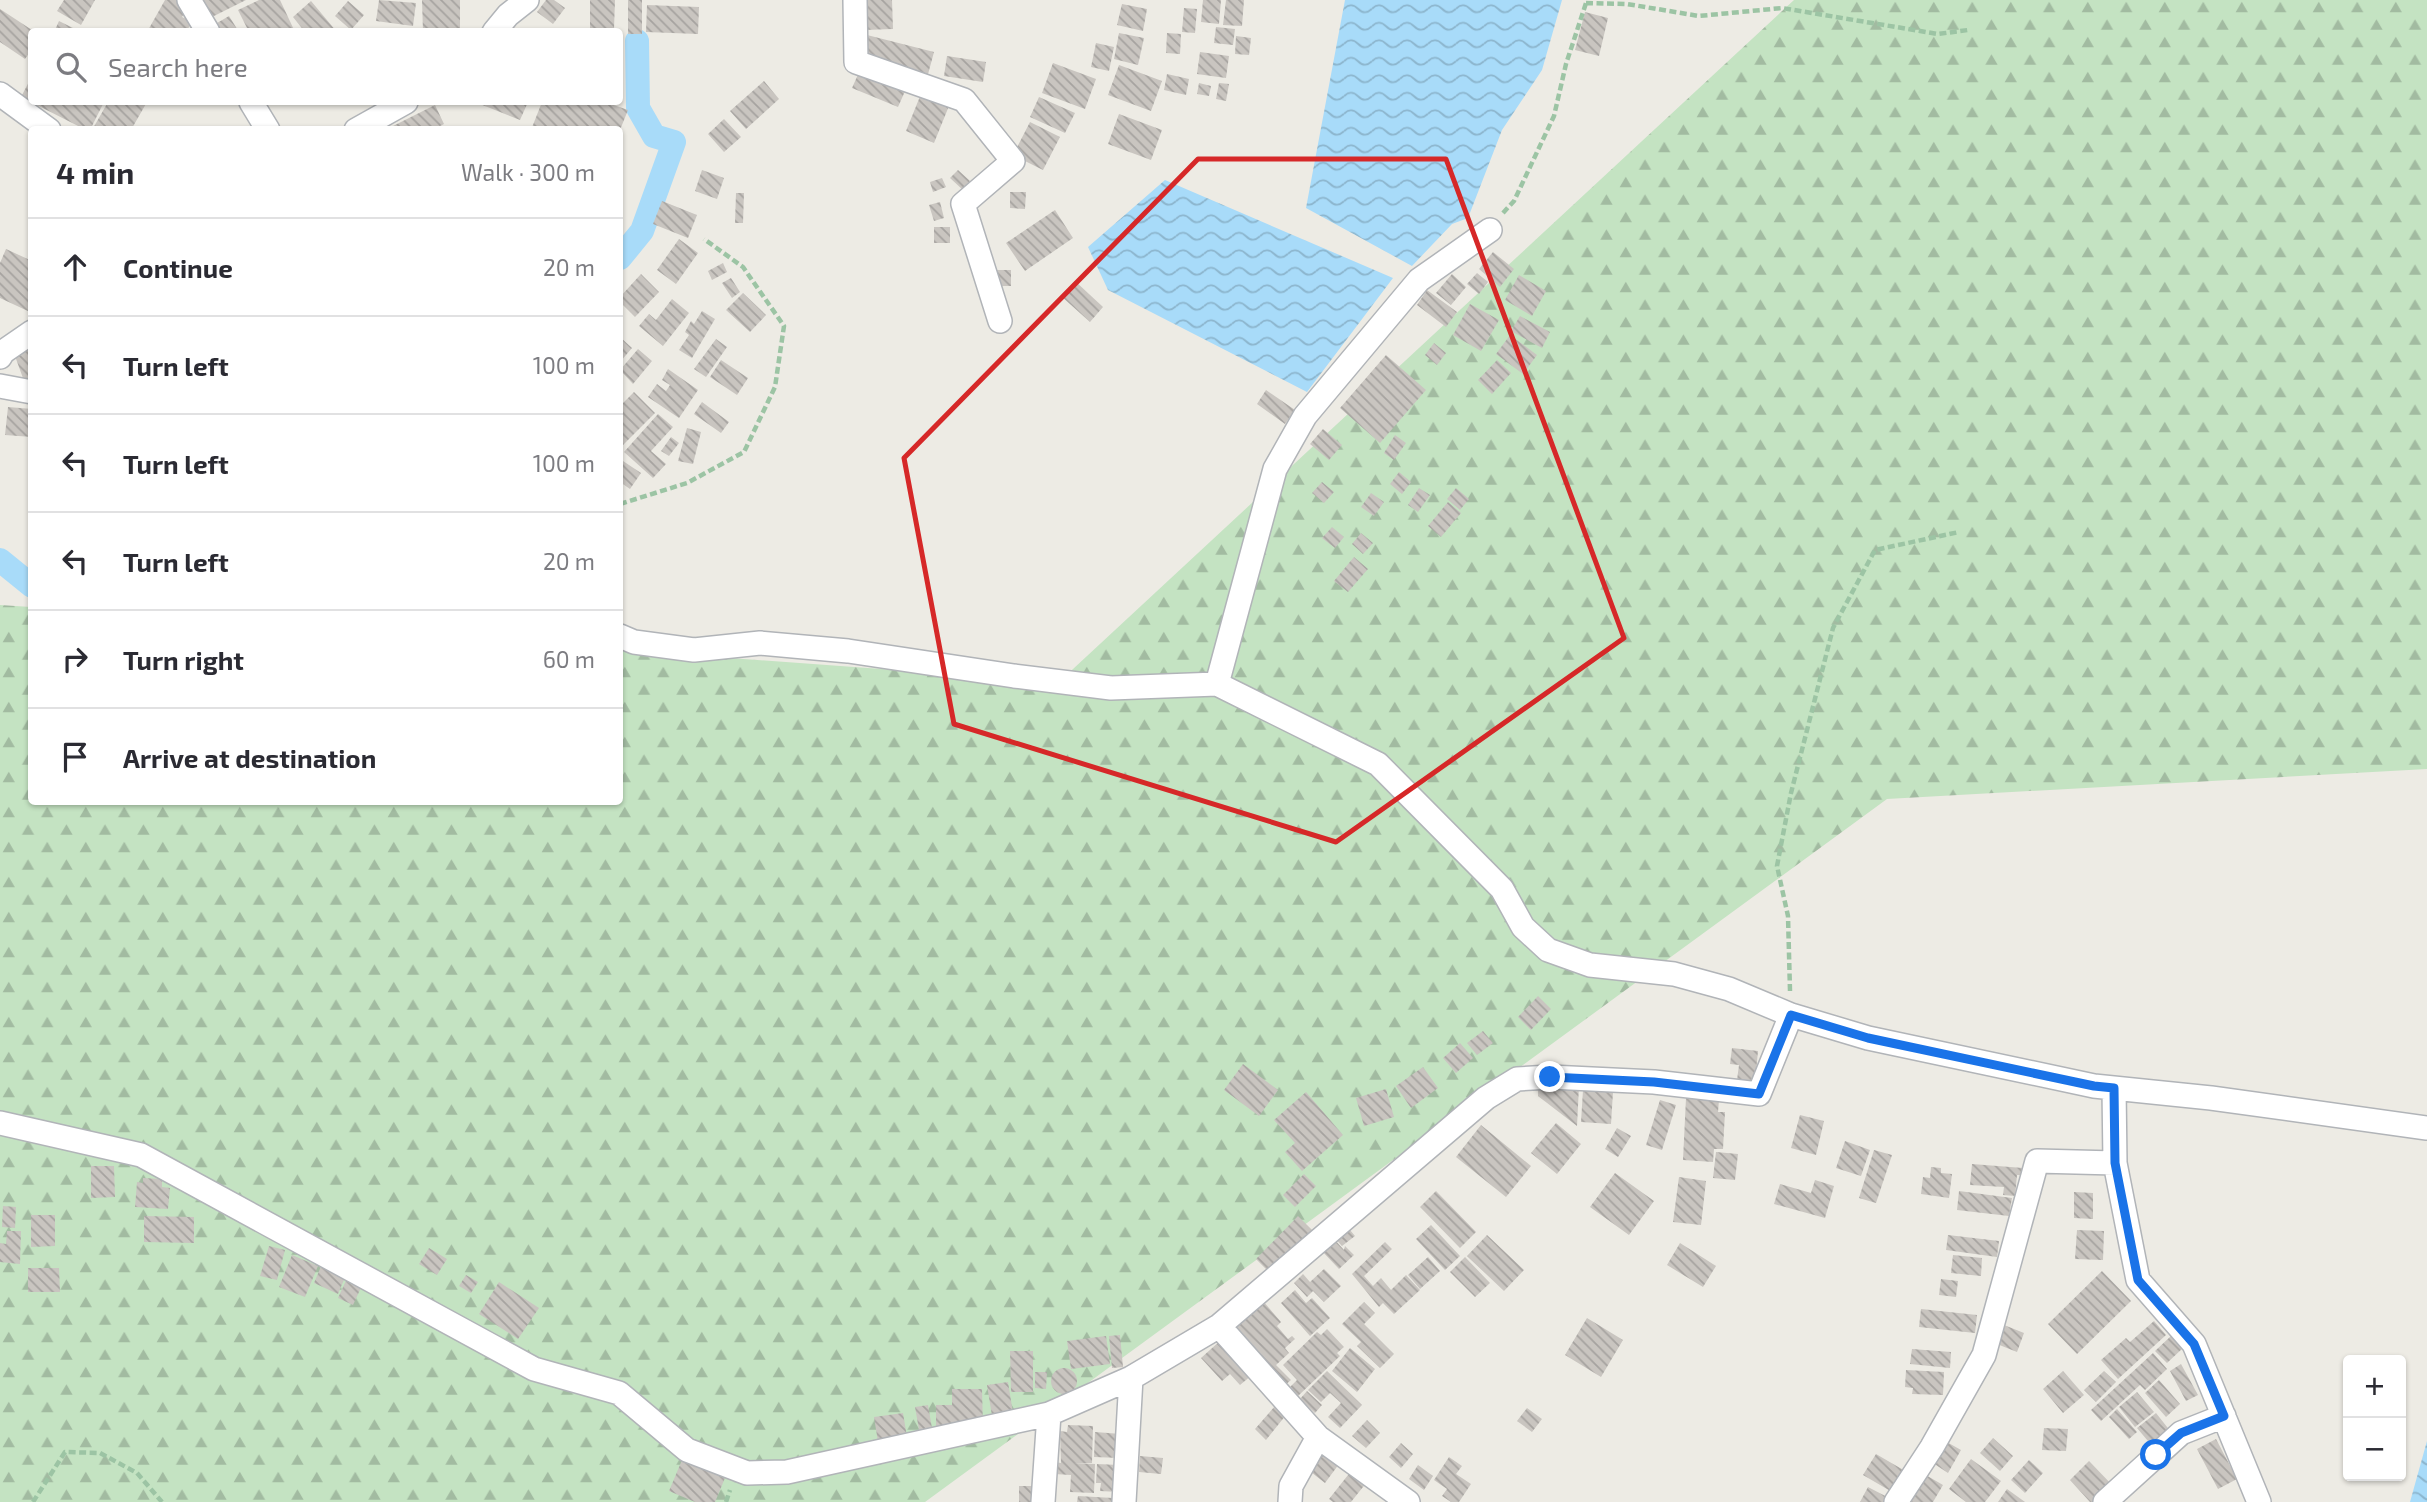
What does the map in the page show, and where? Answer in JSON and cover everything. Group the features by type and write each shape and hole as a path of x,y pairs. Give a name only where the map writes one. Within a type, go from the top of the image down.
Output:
{"street":[{"path":"189,0 206,28"},
{"path":"499,16 527,0"},
{"path":"855,0 856,62 964,100 1013,161 963,204 1000,321"},
{"path":"0,94 44,126"},
{"path":"253,105 266,126"},
{"path":"363,126 401,105"},
{"path":"1217,684 1275,469 1305,416 1419,280 1489,230"},
{"path":"0,357 28,335"},
{"path":"0,386 28,391"},
{"path":"623,637 634,642 694,650 760,643 848,651 1014,677 1111,688 1217,684 1378,764 1502,889 1524,927 1548,950 1590,965 1674,974 1729,989 1791,1015 1868,1038 2094,1086 2211,1098 2427,1128"},
{"path":"0,1123 141,1154 534,1369 619,1393 687,1450 747,1473 787,1472 1049,1414 1131,1378 1219,1326 1486,1098 1517,1079 1550,1077 1654,1082 1759,1094 1791,1015"},
{"path":"2114,1088 2115,1163 2138,1280 2194,1344 2259,1502"},
{"path":"1896,1502 1932,1447 1984,1355 2037,1161 2115,1163"},
{"path":"1219,1326 1318,1437 1408,1502"},
{"path":"1124,1502 1131,1378"},
{"path":"1043,1502 1049,1414"},
{"path":"2105,1502 2181,1433 2224,1416"},
{"path":"1290,1502 1291,1486 1318,1437"}],"path":[{"path":"1489,230 1514,201 1554,116 1566,64 1587,2 1627,4 1699,16 1782,8 1938,34 1968,30"},
{"path":"623,503 687,483 744,452 775,387 785,326 743,267 704,239"},
{"path":"1791,1015 1788,916 1777,866 1791,793 1833,628 1875,550 1959,533"},
{"path":"33,1502 65,1452 100,1453 137,1473 162,1502"}],"highlighted area":[{"path":"1198,159 1446,159 1624,638 1336,842 954,724 904,458"}],"green space":[{"path":"1794,0 2427,0 2427,769 1887,799 925,1502 0,1502 0,605 28,607 28,805 623,805 623,650 1059,682"}],"water":[{"path":"1345,0 1562,0 1542,70 1502,130 1468,218 1452,224 1412,266 1306,208"},
{"path":"1165,180 1393,278 1307,392 1108,290 1088,247"},
{"path":"2427,1441 2427,1502 2410,1502"}],"building":[{"path":"64,0 95,0 81,25 57,11"},
{"path":"165,0 177,0 188,6 182,17 192,22 188,28 149,28"},
{"path":"197,0 246,0 206,20"},
{"path":"259,0 280,0 293,28 247,28 238,10"},
{"path":"379,0 416,3 413,26 376,21"},
{"path":"422,0 460,0 460,28 423,28"},
{"path":"546,0 554,0 565,8 553,24 537,12"},
{"path":"590,0 615,0 614,28 590,28"},
{"path":"628,0 642,0 642,34 628,34"},
{"path":"864,0 892,0 893,29 865,30"},
{"path":"1203,0 1221,0 1219,24 1201,22"},
{"path":"1226,0 1244,0 1242,26 1223,25"},
{"path":"311,1 334,28 302,28 293,17"},
{"path":"348,1 364,15 353,28 349,28 335,16"},
{"path":"1122,4 1147,9 1143,31 1117,25"},
{"path":"647,5 699,7 698,34 646,32"},
{"path":"1184,8 1197,9 1195,33 1182,32"},
{"path":"0,9 29,28 28,55 25,59 0,42"},
{"path":"1585,12 1608,18 1599,56 1575,50"},
{"path":"229,16 236,28 213,28 212,26"},
{"path":"59,21 73,28 56,28"},
{"path":"1216,27 1235,29 1233,45 1214,43"},
{"path":"1119,33 1144,38 1138,65 1114,59"},
{"path":"1167,33 1181,34 1180,54 1166,53"},
{"path":"867,35 934,52 927,78 860,60"},
{"path":"1236,36 1251,38 1249,55 1235,54"},
{"path":"1096,43 1114,47 1109,71 1091,67"},
{"path":"1200,52 1229,56 1226,78 1197,74"},
{"path":"947,56 986,62 983,82 944,76"},
{"path":"1053,63 1096,79 1085,109 1042,93"},
{"path":"1119,65 1162,81 1151,111 1108,95"},
{"path":"860,70 906,89 898,107 852,88"},
{"path":"1167,74 1189,79 1186,95 1164,90"},
{"path":"764,81 779,99 746,129 730,111"},
{"path":"1199,83 1211,86 1209,96 1197,94"},
{"path":"1219,83 1229,84 1226,101 1216,99"},
{"path":"28,84 28,101 21,97"},
{"path":"923,89 951,101 934,143 906,131"},
{"path":"1039,97 1075,113 1065,133 1030,117"},
{"path":"37,105 102,105 92,126 78,126"},
{"path":"106,105 145,105 133,126 94,126"},
{"path":"435,105 444,124 440,126 393,126"},
{"path":"482,105 527,105 520,120"},
{"path":"541,105 614,105 628,110 622,126 533,126"},
{"path":"1119,114 1162,130 1151,160 1108,144"},
{"path":"724,119 741,137 724,152 708,134"},
{"path":"1030,122 1060,137 1043,170 1013,155"},
{"path":"702,170 724,178 717,199 695,191"},
{"path":"958,170 970,181 963,190 950,178"},
{"path":"942,178 946,187 933,192 930,182"},
{"path":"1010,192 1026,192 1025,209 1010,208"},
{"path":"736,193 744,193 743,223 735,223"},
{"path":"662,201 697,215 688,238 653,224"},
{"path":"940,202 944,218 934,221 929,205"},
{"path":"1055,210 1073,238 1025,271 1006,243"},
{"path":"934,227 950,227 950,243 934,243"},
{"path":"679,239 698,253 676,284 657,270"},
{"path":"6,249 28,259 28,311 0,298 0,263"},
{"path":"1493,252 1514,269 1500,287 1479,269"},
{"path":"723,263 727,272 712,280 708,271"},
{"path":"995,270 1011,270 1011,286 995,286"},
{"path":"1477,273 1488,282 1479,294 1467,284"},
{"path":"641,274 659,292 635,317 623,305 623,294"},
{"path":"1452,274 1466,287 1451,305 1436,293"},
{"path":"1519,275 1546,291 1532,316 1505,300"},
{"path":"731,278 740,292 732,298 722,283"},
{"path":"1075,281 1103,307 1090,322 1061,296"},
{"path":"1427,290 1457,312 1446,327 1417,305"},
{"path":"743,293 766,315 750,332 726,310"},
{"path":"672,299 689,313 663,346 639,326 649,314 656,320"},
{"path":"1470,304 1499,320 1481,351 1453,335"},
{"path":"702,311 715,319 692,358 679,350 689,335 685,332 691,321 694,324"},
{"path":"1520,316 1550,332 1542,348 1511,331"},
{"path":"1510,335 1537,355 1523,374 1496,354"},
{"path":"716,339 727,347 706,377 694,369"},
{"path":"623,340 632,348 623,358"},
{"path":"1434,343 1446,353 1437,365 1425,355"},
{"path":"28,345 28,382 24,381 15,356"},
{"path":"638,349 652,361 633,384 623,373 623,366"},
{"path":"1386,355 1426,390 1380,443 1340,408"},
{"path":"721,360 748,378 737,395 710,377"},
{"path":"1497,360 1511,373 1492,394 1478,380"},
{"path":"668,369 698,390 679,418 648,397 657,384 666,391 670,385 662,380"},
{"path":"1266,390 1295,410 1285,424 1257,404"},
{"path":"634,392 655,413 623,445 623,403"},
{"path":"702,402 729,422 721,433 694,414"},
{"path":"8,407 28,409 28,437 5,435"},
{"path":"658,414 673,427 651,451 666,464 653,478 624,452"},
{"path":"687,428 701,432 693,464 678,461"},
{"path":"1323,429 1342,445 1329,460 1310,444"},
{"path":"1395,435 1406,443 1394,460 1384,453"},
{"path":"671,437 679,443 669,456 661,451"},
{"path":"623,461 641,473 630,489 623,484"},
{"path":"1399,472 1411,482 1402,494 1390,484"},
{"path":"1322,482 1334,492 1324,503 1312,493"},
{"path":"1419,488 1430,495 1418,512 1408,505"},
{"path":"1456,488 1469,499 1460,510 1447,499"},
{"path":"1371,493 1384,502 1374,516 1361,507"},
{"path":"1448,502 1461,513 1441,537 1428,526"},
{"path":"1332,527 1344,537 1335,548 1322,538"},
{"path":"1361,533 1373,543 1363,554 1352,544"},
{"path":"1354,557 1368,569 1348,592 1334,581"},
{"path":"1538,996 1551,1009 1531,1030 1518,1017"},
{"path":"1483,1031 1493,1043 1477,1055 1467,1043"},
{"path":"1460,1043 1473,1058 1456,1073 1443,1058"},
{"path":"1732,1048 1758,1051 1755,1082 1737,1080 1739,1065 1730,1064"},
{"path":"1243,1064 1278,1090 1259,1116 1224,1090"},
{"path":"1423,1067 1438,1088 1411,1108 1396,1086"},
{"path":"1538,1084 1579,1086 1577,1126 1538,1096"},
{"path":"1386,1089 1394,1117 1364,1126 1356,1098"},
{"path":"1583,1090 1613,1092 1611,1124 1581,1122"},
{"path":"1306,1092 1343,1135 1302,1171 1285,1152 1295,1143 1274,1120"},
{"path":"1686,1098 1719,1100 1718,1112 1725,1112 1723,1149 1714,1149 1713,1162 1683,1160"},
{"path":"1660,1100 1676,1105 1662,1150 1646,1145"},
{"path":"1800,1115 1824,1121 1816,1155 1791,1148"},
{"path":"1556,1123 1581,1144 1557,1174 1531,1153"},
{"path":"1481,1125 1531,1166 1506,1197 1456,1157"},
{"path":"1617,1128 1631,1136 1618,1157 1605,1149"},
{"path":"1845,1141 1870,1150 1861,1176 1836,1168"},
{"path":"1874,1150 1892,1155 1876,1203 1859,1198"},
{"path":"1716,1152 1738,1154 1735,1180 1713,1178"},
{"path":"1972,1164 2023,1168 2023,1175 2017,1175 2015,1196 2003,1195 2004,1187 1970,1185"},
{"path":"91,1166 114,1166 115,1197 91,1198"},
{"path":"1931,1167 1941,1168 1941,1173 1952,1174 1949,1198 1921,1194 1923,1177 1930,1178"},
{"path":"1615,1173 1654,1201 1629,1235 1590,1207"},
{"path":"1304,1174 1316,1186 1295,1207 1283,1195"},
{"path":"1679,1177 1706,1181 1701,1225 1673,1222"},
{"path":"143,1178 162,1179 162,1187 170,1188 168,1209 135,1207 137,1182 143,1183"},
{"path":"1815,1180 1834,1186 1825,1218 1774,1204 1780,1184 1811,1193"},
{"path":"1436,1191 1476,1232 1460,1248 1420,1207"},
{"path":"1959,1191 2012,1198 2009,1216 1957,1210"},
{"path":"2074,1192 2093,1193 2093,1219 2074,1218"},
{"path":"3,1206 16,1207 15,1228 2,1227"},
{"path":"31,1215 55,1215 55,1246 31,1247"},
{"path":"144,1216 194,1217 194,1243 144,1242"},
{"path":"1298,1216 1314,1232 1272,1275 1256,1259"},
{"path":"1345,1224 1355,1236 1342,1246 1334,1237"},
{"path":"1431,1225 1460,1256 1445,1270 1416,1239"},
{"path":"2077,1230 2104,1231 2103,1260 2075,1259"},
{"path":"7,1231 21,1231 20,1264 0,1262 0,1243 6,1244"},
{"path":"1487,1235 1524,1270 1504,1291 1467,1256"},
{"path":"1948,1235 1999,1241 1997,1257 1946,1250"},
{"path":"1334,1239 1344,1250 1345,1246 1354,1255 1339,1269 1321,1250"},
{"path":"1385,1242 1392,1249 1364,1276 1373,1286 1381,1278 1391,1290 1406,1275 1420,1290 1394,1314 1383,1303 1379,1307 1352,1274"},
{"path":"1680,1243 1716,1266 1703,1287 1667,1265"},
{"path":"269,1246 285,1250 277,1280 260,1276"},
{"path":"429,1248 447,1259 437,1275 419,1264"},
{"path":"292,1255 318,1266 305,1297 279,1287"},
{"path":"1953,1255 1982,1258 1981,1276 1951,1273"},
{"path":"1428,1257 1440,1271 1420,1289 1408,1275"},
{"path":"1465,1257 1490,1283 1475,1297 1450,1272"},
{"path":"322,1264 346,1275 338,1294 314,1283"},
{"path":"28,1268 59,1268 60,1292 28,1292"},
{"path":"1324,1269 1341,1286 1324,1302 1313,1291 1307,1297 1294,1283 1303,1274 1310,1282"},
{"path":"2102,1271 2131,1301 2077,1354 2048,1324"},
{"path":"349,1274 364,1281 353,1305 338,1298"},
{"path":"466,1275 478,1282 471,1293 459,1286"},
{"path":"1941,1279 1958,1281 1956,1297 1939,1295"},
{"path":"499,1282 539,1308 518,1339 479,1314"},
{"path":"1295,1290 1306,1303 1312,1298 1330,1318 1310,1336 1281,1303"},
{"path":"1263,1301 1281,1322 1277,1326 1288,1339 1292,1336 1295,1339 1285,1348 1289,1353 1276,1365 1291,1380 1284,1386 1233,1329"},
{"path":"1364,1302 1375,1313 1364,1324 1394,1354 1380,1368 1357,1346 1361,1342 1342,1324"},
{"path":"1921,1309 1977,1315 1975,1333 1919,1327"},
{"path":"1587,1318 1623,1340 1601,1377 1565,1355"},
{"path":"2154,1321 2166,1335 2118,1379 2101,1360 2126,1338 2130,1342"},
{"path":"1999,1323 2024,1333 2017,1352 1992,1342"},
{"path":"1327,1329 1344,1347 1337,1353 1340,1356 1298,1396 1290,1387 1297,1380 1283,1365 1317,1332 1321,1335"},
{"path":"1120,1335 1123,1367 1112,1368 1109,1336"},
{"path":"1106,1336 1110,1364 1071,1369 1067,1341"},
{"path":"2171,1336 2183,1348 2167,1363 2155,1351"},
{"path":"1221,1340 1252,1375 1240,1385 1230,1374 1222,1381 1201,1358"},
{"path":"1350,1348 1375,1369 1357,1392 1332,1371"},
{"path":"1912,1349 1951,1352 1950,1368 1910,1364"},
{"path":"1010,1351 1033,1351 1033,1392 1011,1392"},
{"path":"2153,1353 2167,1369 2145,1390 2140,1385 2101,1421 2091,1410"},
{"path":"2181,1364 2198,1395 2186,1401 2170,1371"},
{"path":"1064,1368 1073,1372 1077,1381 1073,1390 1064,1394 1055,1390 1051,1381 1055,1372"},
{"path":"1906,1370 1944,1372 1943,1395 1912,1394 1913,1388 1905,1387"},
{"path":"1327,1371 1362,1405 1340,1428 1328,1417 1341,1403 1330,1393 1321,1402 1308,1390"},
{"path":"2063,1371 2084,1395 2063,1413 2043,1389"},
{"path":"2104,1371 2116,1382 2096,1402 2084,1390"},
{"path":"1035,1372 1047,1372 1046,1389 1035,1388"},
{"path":"2159,1380 2180,1404 2166,1417 2145,1393"},
{"path":"1008,1382 1013,1413 992,1416 987,1385"},
{"path":"952,1389 982,1389 983,1427 936,1428 936,1405 952,1405"},
{"path":"1307,1391 1322,1405 1315,1413 1300,1399"},
{"path":"2137,1392 2154,1412 2135,1427 2119,1407"},
{"path":"928,1405 932,1428 919,1430 915,1407"},
{"path":"1275,1406 1286,1415 1266,1440 1255,1429"},
{"path":"1527,1408 1542,1419 1532,1432 1517,1421"},
{"path":"2117,1409 2137,1432 2129,1439 2109,1417"},
{"path":"903,1413 907,1437 878,1442 874,1417"},
{"path":"2156,1413 2171,1432 2153,1447 2137,1428"},
{"path":"1367,1420 1380,1433 1366,1448 1352,1436"},
{"path":"1068,1425 1093,1426 1092,1463 1074,1463 1095,1464 1094,1493 1070,1492 1071,1475 1054,1474 1054,1462 1061,1463 1060,1431 1067,1432"},
{"path":"2044,1428 2068,1429 2066,1451 2042,1450"},
{"path":"1095,1432 1121,1434 1120,1458 1094,1457"},
{"path":"1993,1438 2013,1456 2000,1471 1980,1453"},
{"path":"2216,1439 2237,1479 2218,1489 2197,1449"},
{"path":"1945,1441 1961,1450 1948,1473 1933,1463"},
{"path":"1401,1443 1413,1454 1401,1468 1389,1457"},
{"path":"1325,1447 1342,1460 1325,1483 1307,1469"},
{"path":"1876,1454 1912,1475 1899,1496 1863,1475"},
{"path":"1140,1456 1163,1458 1161,1474 1139,1472"},
{"path":"1449,1457 1462,1466 1456,1474 1471,1484 1459,1502 1451,1502 1442,1496 1447,1489 1434,1480"},
{"path":"1971,1459 2001,1481 1985,1502 1966,1502 1949,1489"},
{"path":"682,1460 725,1478 715,1502 695,1502 669,1491"},
{"path":"2029,1460 2043,1473 2025,1493 2011,1480"},
{"path":"2089,1461 2114,1487 2098,1502 2090,1502 2070,1480"},
{"path":"1097,1464 1119,1465 1119,1492 1100,1491 1101,1483 1096,1483"},
{"path":"1418,1465 1433,1476 1424,1490 1409,1479"},
{"path":"1352,1470 1367,1482 1351,1502 1333,1502 1329,1499"},
{"path":"1924,1474 1943,1485 1933,1502 1912,1502 1909,1500"},
{"path":"1019,1486 1036,1486 1035,1502 1019,1502"},
{"path":"1868,1487 1891,1499 1889,1502 1860,1502"},
{"path":"2007,1489 2025,1502 1998,1502"},
{"path":"1078,1496 1113,1498 1113,1502 1077,1502"}],"waterway":[{"path":"623,254 642,231 674,142 654,136 638,108 637,41"},
{"path":"0,560 28,583"}],"route":[{"path":"1550,1077 1654,1082 1759,1094 1791,1015 1868,1038 2114,1088 2115,1163 2138,1280 2194,1344 2224,1416 2181,1433 2156,1455"}]}
